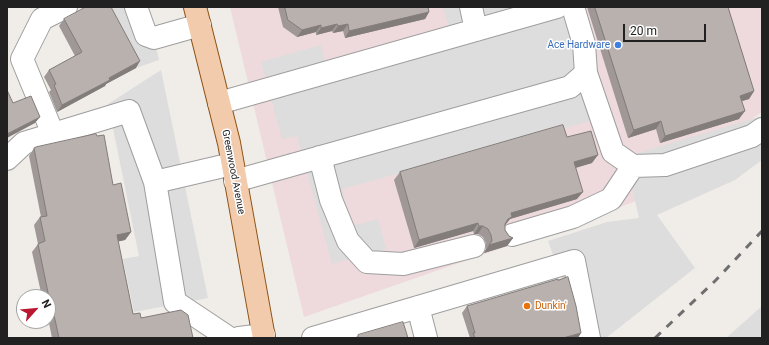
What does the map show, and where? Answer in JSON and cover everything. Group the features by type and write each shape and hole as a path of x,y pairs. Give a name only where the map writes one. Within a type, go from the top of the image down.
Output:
{"main road":[{"name":"Greenwood Avenue","path":"197,16 229,143 264,337"}],"lane":[{"path":"53,134 22,59 42,19 66,7"},
{"path":"136,7 146,35 154,38 197,16"},
{"path":"471,7 476,30"},
{"path":"219,103 557,7"},
{"path":"573,7 584,44 586,73 613,152 633,166 665,165 752,136 762,128"},
{"path":"155,182 234,172 320,157 570,87 586,73"},
{"path":"7,159 24,143 129,111 155,182 175,302 229,338"},
{"path":"320,157 331,200 348,241 367,262 403,264 474,246"},
{"path":"512,235 573,217 612,199 633,166"},
{"path":"313,338 337,335 418,307 574,261 589,338"},
{"path":"418,307 426,338"},
{"path":"239,338 264,337"}],"shaded area":[{"path":"102,7 146,7 159,60 136,68"},
{"path":"230,7 762,7 762,112 634,202 304,317"},
{"path":"443,7 578,7 608,116 342,189 352,226 378,219 386,249 332,264 297,136 282,139 261,62 321,45 326,66 450,32"},
{"path":"161,70 208,298 134,312 123,259 139,256 108,104"},
{"path":"762,116 762,160 735,180 657,215 695,268 606,338 584,338 548,241 607,222 639,218 625,157"},
{"path":"762,306 762,338 726,338"}],"building":[{"path":"86,7 111,7 140,61 109,78 110,80 62,105 54,85 56,84 49,70 82,52 64,19"},
{"path":"285,7 428,7 429,12 349,31 348,24 338,26 337,24 321,28 321,25 302,30 288,20"},
{"path":"595,7 728,7 754,91 740,96 745,111 665,136 661,121 634,130"},
{"path":"7,90 13,103 31,96 40,117 7,134"},
{"path":"563,125 567,137 591,131 598,155 574,162 583,192 511,213 512,217 508,219 505,224 505,230 509,236 513,238 489,245 492,241 488,229 483,226 479,226 478,223 419,240 400,172"},
{"path":"96,134 97,136 104,135 113,185 121,183 131,232 117,235 133,314 140,313 141,318 181,310 188,315 193,338 59,338 56,324 56,289 47,289 38,244 45,241 40,217 47,216 34,148"},
{"name":"Dunkin'","path":"568,277 576,306 581,333 563,338 475,338 473,333 475,333 467,306"},
{"path":"403,322 408,338 358,338 358,335"}],"railway":[{"path":"655,338 715,281 762,231"}],"place":[{"name":"Ace Hardware","path":"618,45"},
{"name":"Dunkin'","path":"527,306"}]}
